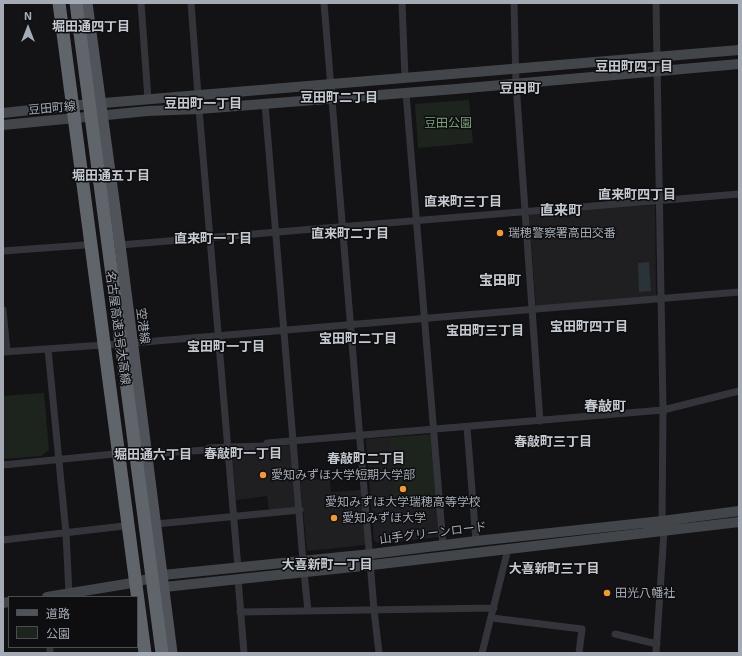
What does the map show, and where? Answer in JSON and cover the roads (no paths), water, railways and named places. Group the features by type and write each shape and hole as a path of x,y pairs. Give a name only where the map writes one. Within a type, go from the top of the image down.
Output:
{"highway":[{"name":"名古屋高速3号大高線","path":"59,3 137,596"},
{"path":"65,3 89,161 119,396 126,543"},
{"name":"名古屋高速3号大高線","path":"76,3 162,653"},
{"name":"名古屋高速3号大高線","path":"138,600 145,653"}],"main road":[{"path":"54,3 133,596"},
{"name":"空港線","path":"87,3 102,103 172,653"},
{"path":"138,632 141,653"}],"street":[{"path":"141,3 148,99"},
{"path":"191,3 198,95"},
{"path":"324,3 372,565 374,610 379,653"},
{"path":"402,3 405,78"},
{"path":"514,3 515,69 540,420"},
{"path":"656,3 663,410 662,521 664,532 656,653"},
{"name":"豆田町線","path":"3,113 148,99 739,50"},
{"name":"豆田町線","path":"3,126 148,111 199,109 406,93 739,64"},
{"path":"406,93 443,545"},
{"path":"265,104 304,561"},
{"path":"199,109 238,568"},
{"path":"120,244 739,194"},
{"path":"3,251 85,245"},
{"path":"3,310 5,351 218,336 739,292"},
{"path":"48,349 66,533 69,594"},
{"path":"147,454 228,447 265,446 267,443 663,410 739,391"},
{"path":"467,426 476,541"},
{"path":"3,465 114,454"},
{"path":"156,524 300,510"},
{"name":"山手グリーンロード","path":"55,596 132,583 163,575 371,554 739,511"},
{"name":"山手グリーンロード","path":"132,583 164,587 664,532 739,522"},
{"path":"3,540 124,526"},
{"path":"482,653 492,618 508,549"},
{"path":"304,572 308,611"},
{"path":"238,578 244,653"},
{"path":"240,612 494,608"},
{"path":"492,618 582,629 579,653"},
{"path":"615,634 657,644"}],"place":[{"name":"瑞穂警察署高田交番","path":"500,233"},
{"name":"愛知みずほ大学短期大学部","path":"263,475"},
{"name":"愛知みずほ大学瑞穂高等学校","path":"403,489"},
{"name":"愛知みずほ大学","path":"334,518"},
{"name":"田光八幡社","path":"607,593"}],"district":[{"name":"堀田通四丁目","path":"91,27"},
{"name":"豆田町四丁目","path":"634,67"},
{"name":"豆田町","path":"520,88"},
{"name":"豆田町二丁目","path":"339,98"},
{"name":"豆田町一丁目","path":"203,104"},
{"name":"堀田通五丁目","path":"111,176"},
{"name":"直来町四丁目","path":"637,195"},
{"name":"直来町三丁目","path":"463,202"},
{"name":"直来町","path":"561,210"},
{"name":"直来町二丁目","path":"350,234"},
{"name":"直来町一丁目","path":"213,239"},
{"name":"宝田町","path":"500,280"},
{"name":"宝田町四丁目","path":"589,327"},
{"name":"宝田町三丁目","path":"485,331"},
{"name":"宝田町二丁目","path":"358,339"},
{"name":"宝田町一丁目","path":"226,347"},
{"name":"春敲町","path":"605,406"},
{"name":"春敲町三丁目","path":"553,442"},
{"name":"春敲町一丁目","path":"243,454"},
{"name":"堀田通六丁目","path":"153,455"},
{"name":"春敲町二丁目","path":"366,459"},
{"name":"大喜新町一丁目","path":"327,565"},
{"name":"大喜新町三丁目","path":"554,569"}],"park label":[{"name":"豆田公園","path":"448,123"}]}
